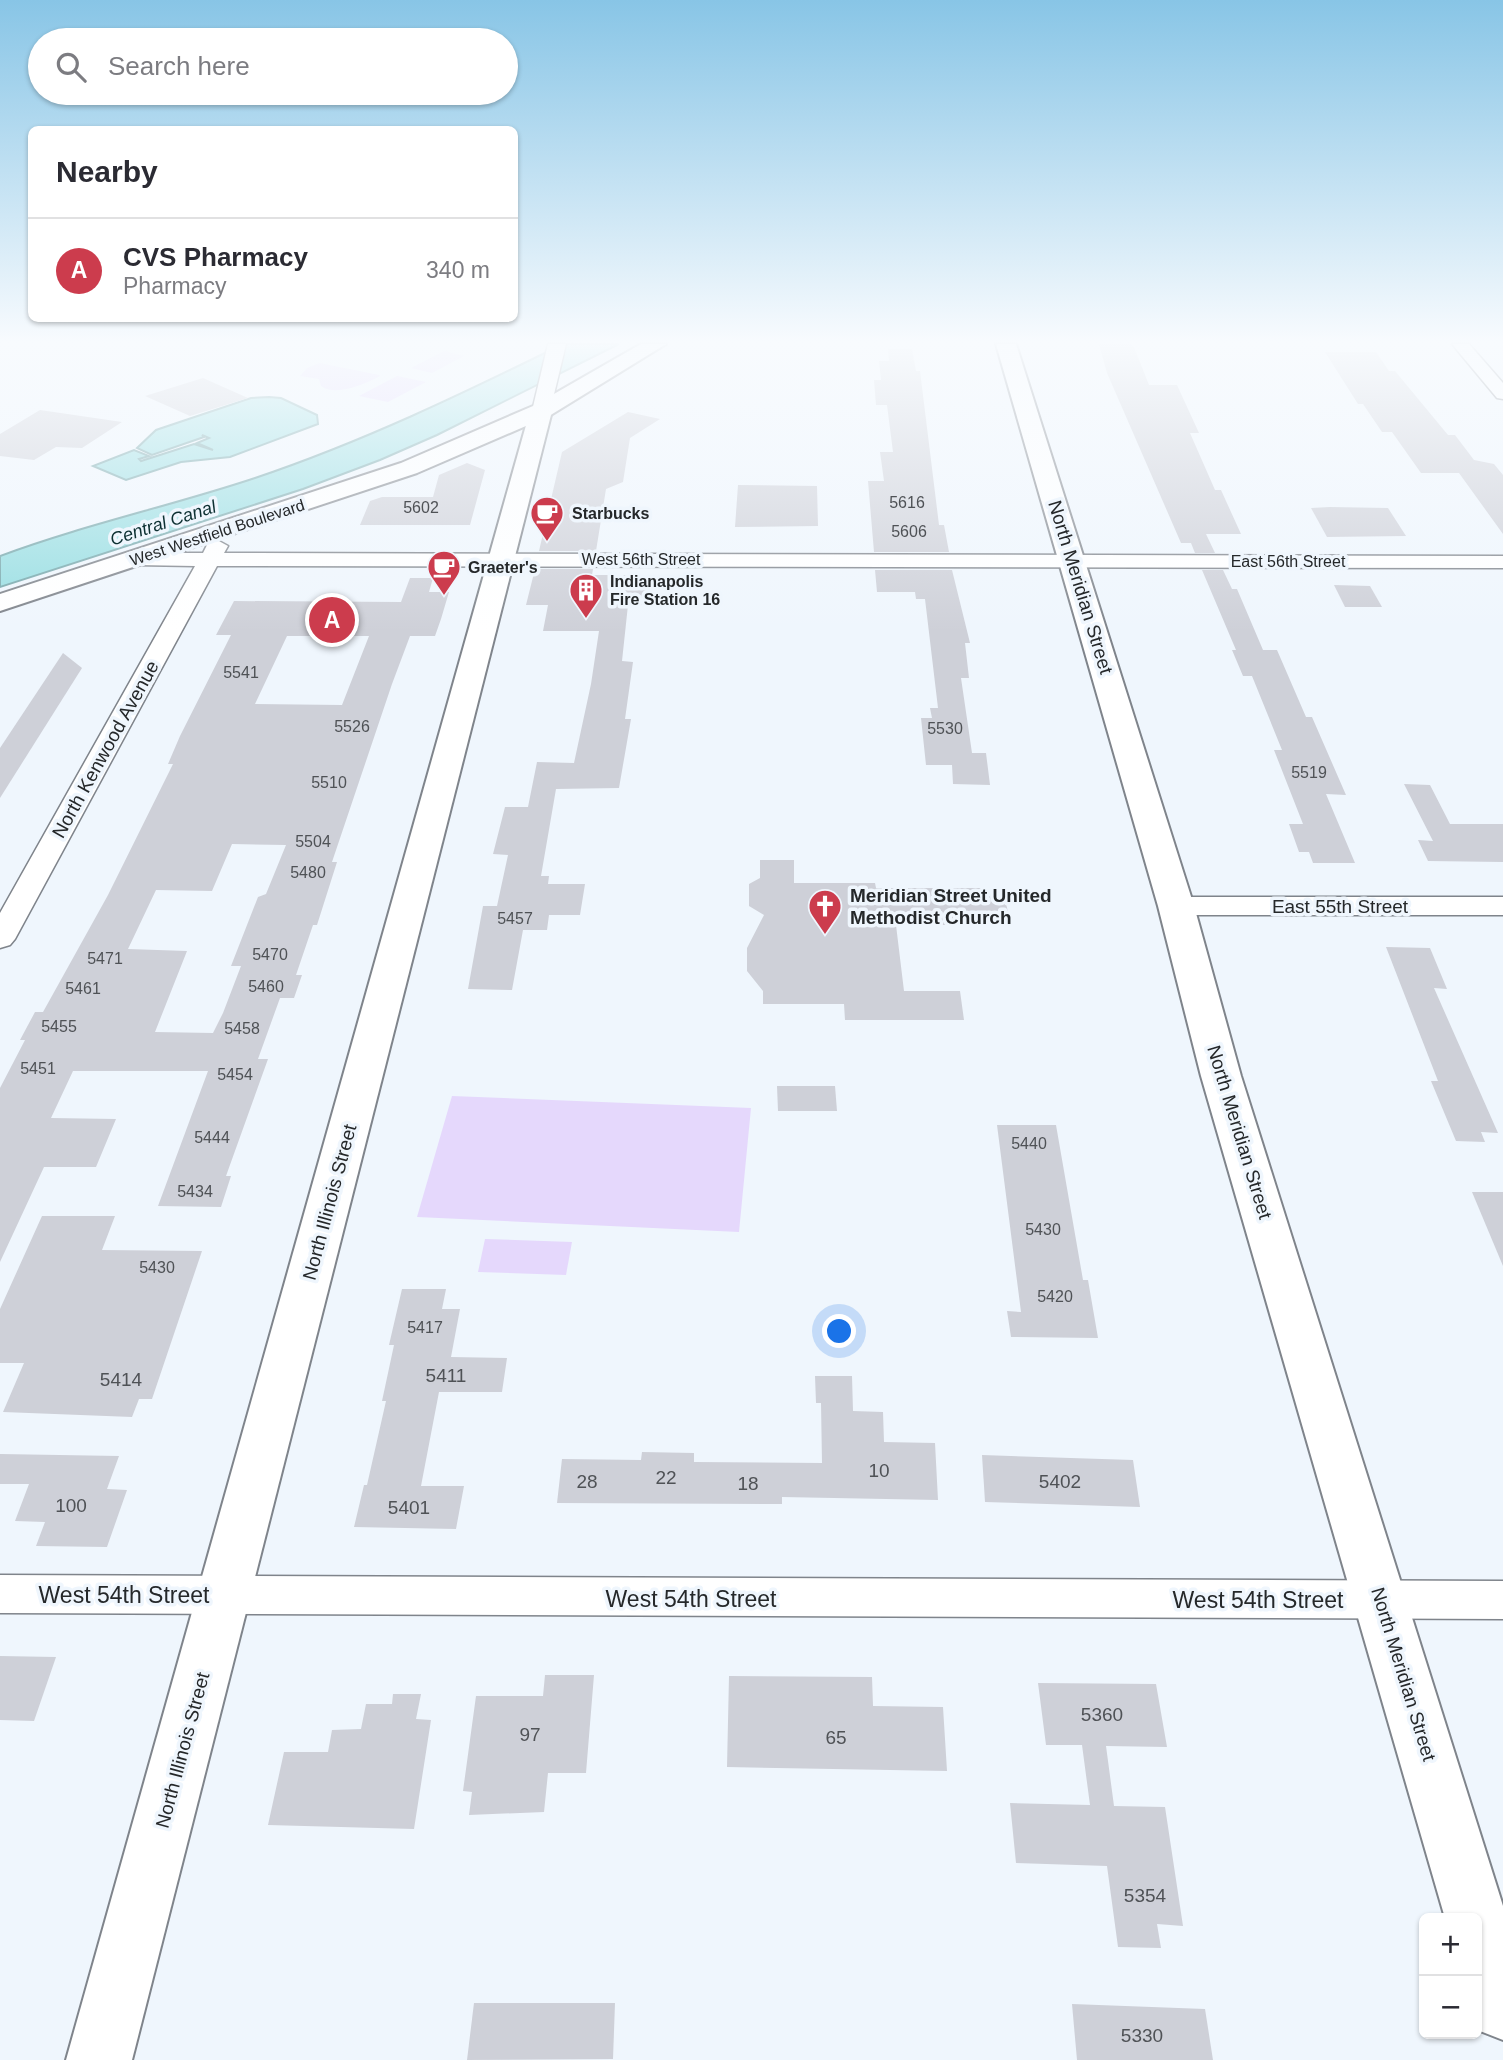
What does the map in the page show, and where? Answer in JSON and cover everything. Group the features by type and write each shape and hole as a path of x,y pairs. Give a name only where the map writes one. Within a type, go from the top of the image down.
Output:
{"main road":[{"name":"West Westfield Boulevard","path":"0,603 389,476 461,440"},
{"name":"North Illinois Street","path":"99,2060 533,440"},
{"name":"North Meridian Street","path":"1036,440 1176,906 1221,1076 1475,1913"},
{"name":"North Meridian Street","path":"1482,1936 1503,2008"}],"street":[{"name":"North Kenwood Avenue","path":"0,939 227,529"},
{"path":"135,559 210,559"},
{"name":"West 56th Street","path":"210,559 1073,560"},
{"name":"East 56th Street","path":"1073,560 1503,562"},
{"name":"East 55th Street","path":"1176,906 1503,906"},
{"name":"West 54th Street","path":"0,1594 1503,1600"}],"shaded area":[{"path":"452,1096 751,1108 739,1232 417,1217"},
{"path":"485,1239 572,1242 566,1275 478,1272"}],"water":[{"path":"145,440 195,440 152,455 137,448"},
{"path":"204,440 275,440 230,457 181,462 126,480 93,466 134,450 149,456 139,459 141,461 194,444 213,450 197,443"},
{"name":"Central Canal","path":"355,440 425,440 303,489 0,587 0,556 255,478"}],"building":[{"path":"0,440 94,440 82,448 56,447 34,460 0,456"},
{"path":"582,440 630,440 623,482 606,489 596,551 539,551 562,452"},
{"path":"891,440 929,440 939,525 944,525 949,552 874,552 868,481 884,481 880,452 893,452"},
{"path":"1136,440 1193,440 1215,490 1221,490 1241,534 1206,534 1215,553 1195,553 1191,543 1181,543"},
{"path":"1398,440 1459,440 1474,460 1494,464 1503,475 1503,534 1459,473 1421,473"},
{"path":"467,463 485,470 470,525 360,525 370,501 382,497 433,497 439,475"},
{"path":"738,485 817,486 818,526 735,527"},
{"path":"1311,508 1388,508 1406,536 1327,537"},
{"path":"535,569 593,569 592,575 645,575 651,586 648,605 628,605 622,661 633,662 625,719 631,719 619,788 556,789 541,876 549,876 548,884 585,884 580,915 549,915 547,930 523,930 512,990 468,989 483,906 497,906 508,855 493,854 505,807 528,807 537,762 574,763 591,684 599,631 543,631 548,605 526,605"},
{"path":"875,570 952,570 970,643 965,643 969,678 961,678 972,753 986,753 990,785 953,784 952,765 926,765 921,718 932,718 930,708 938,708 925,599 916,599 915,592 877,592"},
{"path":"1202,570 1223,570 1232,589 1237,589 1263,650 1277,650 1306,717 1312,717 1346,795 1326,794 1355,863 1313,863 1309,852 1299,852 1289,824 1303,824 1274,750 1282,750 1252,676 1243,676 1232,650 1236,650"},
{"path":"410,578 433,578 429,592 449,592 435,636 410,636 392,684 332,862 337,862 317,925 313,925 296,975 302,975 294,998 280,998 258,1059 268,1059 226,1176 231,1176 221,1207 158,1206 208,1071 73,1071 51,1118 116,1119 96,1167 44,1167 0,1262 0,1088 25,1040 20,1040 35,1012 43,1012 108,895 173,764 168,764 180,736 231,635 216,635 234,601 401,602","holes":["287,636 369,636 342,705 255,704","232,844 286,845 266,894 258,897 231,966 241,966 223,1013 213,1033 155,1032 187,951 128,949 156,890 212,891"]},
{"path":"1334,585 1370,586 1382,607 1345,607"},
{"path":"63,653 82,668 0,798 0,748"},
{"path":"1404,784 1430,785 1450,824 1503,824 1503,862 1428,861 1418,840 1433,841"},
{"name":"Meridian Street United Methodist Church","path":"760,860 794,860 794,883 875,883 876,888 986,888 988,894 1004,894 1009,917 999,917 1001,925 896,925 904,991 960,991 964,1020 845,1020 844,1004 763,1004 763,991 747,971 747,948 764,915 749,906 749,884 760,878"},
{"path":"1386,947 1430,948 1447,989 1434,988 1498,1133 1481,1132 1485,1142 1456,1141 1431,1081 1438,1081"},
{"path":"777,1086 835,1086 837,1111 778,1111"},
{"path":"997,1125 1056,1125 1083,1280 1088,1280 1098,1338 1011,1337 1007,1311 1021,1312"},
{"path":"1472,1192 1503,1192 1503,1266"},
{"path":"42,1216 115,1216 102,1250 202,1251 152,1399 139,1399 132,1417 3,1412 24,1363 0,1363 0,1309"},
{"path":"402,1289 446,1289 442,1309 460,1309 451,1357 507,1358 502,1392 439,1392 421,1486 464,1486 456,1529 354,1527 364,1485 367,1485 386,1401 382,1401 394,1345 389,1345"},
{"path":"815,1376 852,1376 853,1411 883,1412 884,1442 935,1443 938,1500 782,1497 782,1504 557,1503 562,1459 641,1460 642,1452 694,1453 694,1462 822,1463 821,1403 816,1403"},
{"path":"0,1454 119,1456 107,1489 127,1490 107,1547 36,1546 45,1522 15,1521 29,1484 0,1484"},
{"path":"982,1455 1133,1460 1140,1507 985,1502"},
{"path":"0,1656 56,1657 34,1721 0,1720"},
{"path":"545,1675 594,1675 586,1773 548,1773 544,1812 469,1815 472,1792 463,1791 476,1696 543,1696"},
{"path":"729,1676 872,1677 873,1706 943,1707 947,1771 727,1767"},
{"path":"1038,1683 1156,1684 1167,1747 1106,1746 1114,1806 1165,1807 1183,1926 1157,1924 1161,1948 1118,1947 1107,1866 1016,1863 1010,1803 1090,1805 1082,1745 1046,1745"},
{"path":"393,1694 421,1694 416,1719 431,1720 414,1829 268,1825 284,1752 328,1752 332,1730 361,1729 366,1704 392,1704"},
{"path":"474,2003 615,2003 613,2059 467,2060"},
{"path":"1072,2004 1205,2009 1213,2060 1077,2060"}],"place":[{"name":"Starbucks","path":"547,543"},
{"name":"Graeter's","path":"444,597"},
{"name":"CVS Pharmacy","path":"332,620"},
{"name":"Indianapolis Fire Station 16","path":"586,620"},
{"name":"Meridian Street United Methodist Church","path":"825,936"}]}
